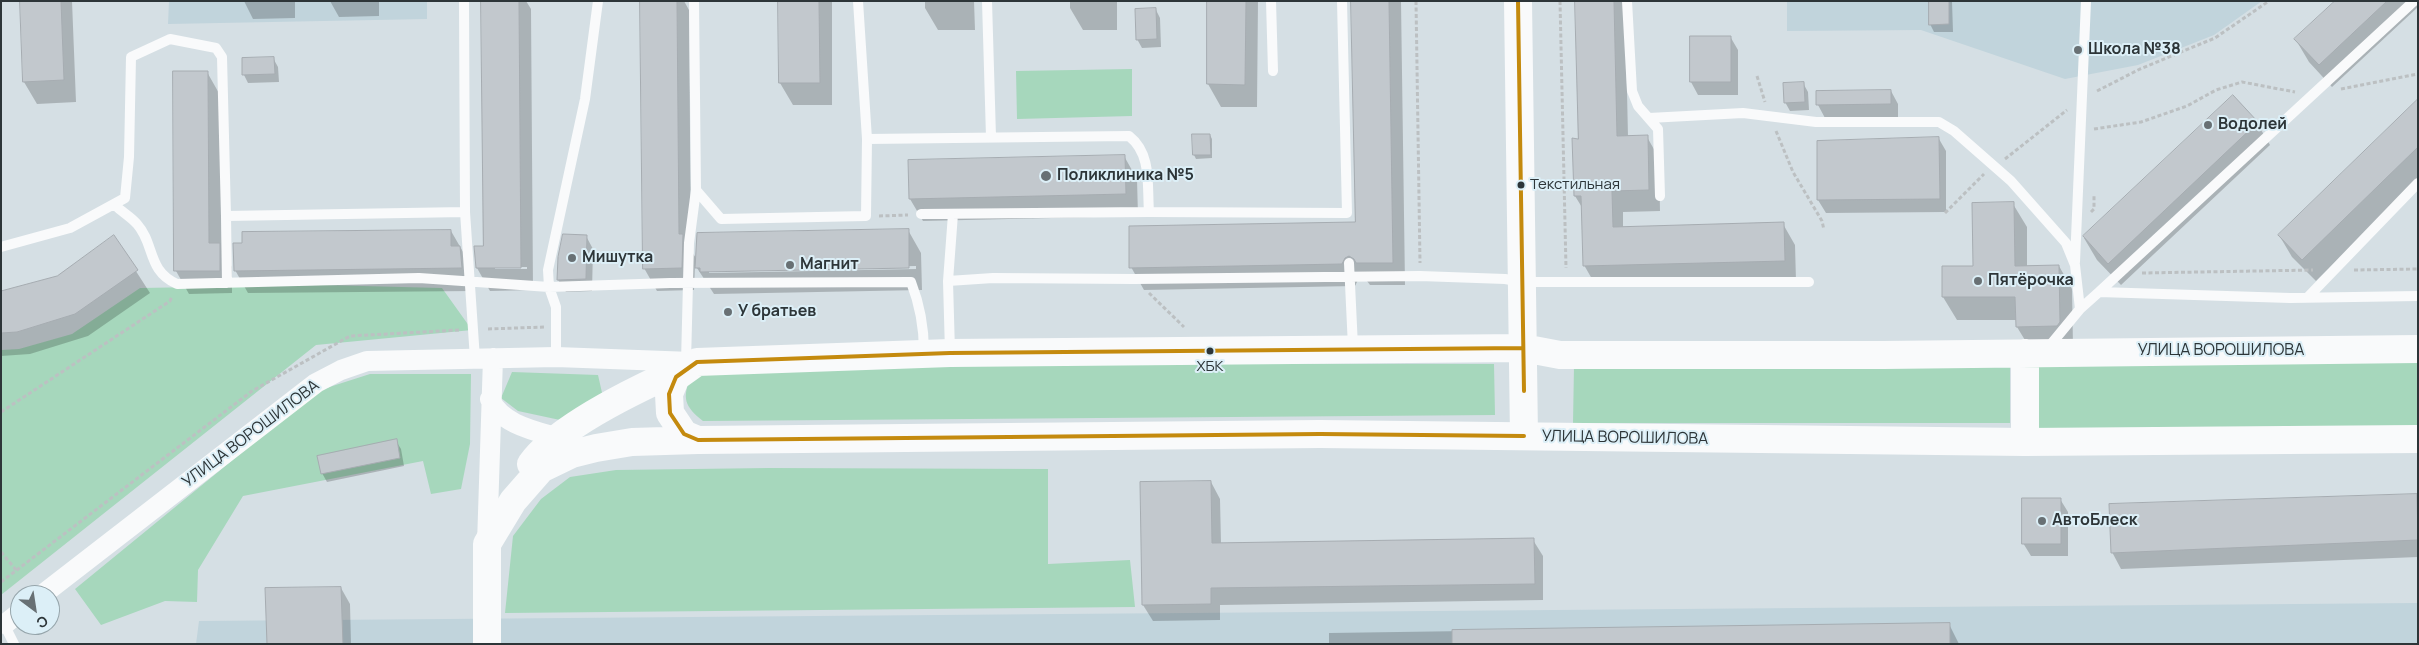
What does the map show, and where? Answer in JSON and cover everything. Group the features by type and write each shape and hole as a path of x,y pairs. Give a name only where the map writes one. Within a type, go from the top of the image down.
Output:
{"main road":[{"path":"1518,1 1524,436"},
{"name":"УЛИЦА ВОРОШИЛОВА","path":"691,362 937,353 1353,349 1523,348 1560,355 1883,355 2418,349"},
{"path":"2025,442 2034,352"},
{"path":"691,362 676,377 669,394 670,413 684,434 698,440"},
{"path":"487,644 487,544 513,501 541,469 566,446 588,418 642,386 691,362"},
{"name":"УЛИЦА ВОРОШИЛОВА","path":"566,446 698,440 1320,434 2025,442 2418,439"}],"street":[{"name":"УЛИЦА ВОРОШИЛОВА","path":"55,585 316,383 341,370 367,360 556,357 691,362"},
{"path":"484,358 490,399 487,544"},
{"path":"490,399 493,407 509,421 566,446"}],"lane":[{"path":"464,1 465,212 470,281 484,358"},
{"path":"691,362 689,244 696,190 694,1"},
{"path":"696,190 721,219 866,216 867,139 858,1"},
{"path":"986,1 991,137"},
{"path":"1271,1 1272,71"},
{"path":"921,214 1149,212 1348,217 1342,1"},
{"path":"1627,1 1632,91 1638,106 1650,118 1658,130 1660,196"},
{"path":"2080,309 2075,265 2086,1"},
{"path":"2034,352 2414,1"},
{"path":"556,357 556,307 549,287 548,270 585,99 599,3"},
{"path":"1,247 70,228 125,198 129,157 130,57 170,39 216,48 222,58 227,283"},
{"path":"1650,118 1743,113 1816,122 1939,122 1954,131 2011,180 2066,243 2075,265"},
{"path":"867,139 1129,136 1139,144 1146,161 1149,212"},
{"path":"2308,297 2418,183"},
{"path":"111,206 116,206 138,224 156,266 165,279 176,284 419,278 549,287 689,283 911,282 919,301 924,330 937,353"},
{"path":"226,216 465,212"},
{"path":"937,353 948,281 953,214"},
{"path":"1349,263 1353,349"},
{"path":"948,281 992,278 1134,279 1420,276 1505,279 1523,282 1809,282"},
{"path":"2099,292 2308,297 2418,296"},
{"path":"7,620 14,644"}],"path":[{"path":"1416,1 1420,276"},
{"path":"1560,1 1566,281"},
{"path":"1946,213 1962,194 2082,98 2140,70 2215,38 2269,1"},
{"path":"2081,130 2141,122 2186,106 2216,90 2242,82 2284,91 2315,94 2418,74"},
{"path":"1757,76 1768,116 1793,172 1822,221 1824,230"},
{"path":"866,216 921,214"},
{"path":"2118,273 2418,269"},
{"path":"1134,279 1189,332"},
{"path":"1,412 170,301 176,284"},
{"path":"1,552 17,572"}],"shaded area":[{"path":"169,1 427,1 427,19 168,24"},
{"name":"Школа №38","path":"1787,1 2262,1 2214,35 2138,65 2065,79 1921,30 1787,31"},
{"path":"2418,603 2418,644 196,644 199,621"}],"green space":[{"path":"1132,69 1132,116 1017,119 1016,71"},
{"path":"323,285 442,288 472,330 316,345 14,585 10,585 10,588 1,595 1,350 19,349 72,334 140,288"},
{"path":"2418,349 2418,439 2025,442 2025,353"},
{"path":"722,363 1494,364 1495,415 703,421 688,406 686,390 691,376"},
{"path":"1574,366 2010,366 2010,423 1573,423"},
{"path":"512,372 598,375 603,397 560,420 518,411 501,398"},
{"path":"370,374 471,374 470,444 461,489 431,494 423,461 243,496 198,570 197,602 165,601 101,625 75,589 317,391"},
{"path":"769,468 1048,469 1048,564 1130,560 1135,607 505,613 513,536 541,499 570,477 616,470"}],"building":[{"path":"20,1 61,1 64,80 23,82"},
{"path":"481,1 519,1 521,268 476,268 474,246 483,246"},
{"path":"640,1 677,1 679,234 683,234 682,268 643,269"},
{"path":"778,1 819,1 820,83 779,83"},
{"path":"1207,1 1246,1 1245,85 1207,84"},
{"path":"1351,1 1389,1 1393,263 1356,263 1349,256 1345,258 1342,264 1129,268 1129,226 1355,222"},
{"path":"1575,1 1614,1 1617,136 1648,135 1649,190 1612,191 1613,227 1784,222 1785,261 1583,266 1581,196 1574,196 1572,138 1578,139"},
{"path":"1929,1 1949,1 1949,24 1929,25"},
{"path":"2335,1 2387,1 2319,65 2294,39"},
{"path":"1156,8 1157,39 1136,40 1135,9"},
{"path":"1690,36 1731,36 1731,82 1690,82"},
{"path":"274,57 275,74 242,75 242,58"},
{"path":"173,71 208,71 209,243 220,243 220,271 174,271"},
{"path":"1804,82 1805,102 1784,103 1783,83"},
{"path":"1891,90 1891,104 1816,105 1816,91"},
{"path":"2233,95 2258,122 2108,264 2083,236"},
{"path":"2418,99 2418,147 2302,260 2278,235"},
{"path":"1192,134 1210,134 1211,155 1193,155"},
{"path":"1939,137 1940,199 1817,200 1817,141"},
{"path":"1125,155 1126,194 909,199 908,160"},
{"path":"2014,202 2015,266 2059,265 2060,322 2057,326 2016,327 2015,297 1942,297 1942,266 1973,266 1972,203"},
{"path":"909,229 909,268 700,272 700,268 695,268 697,233"},
{"path":"451,230 451,246 460,246 462,268 234,271 233,243 242,243 242,232"},
{"name":"Мишутка","path":"563,234 587,235 586,279 557,280 558,257"},
{"path":"114,235 138,270 75,314 17,332 1,333 1,291 57,276"},
{"path":"397,439 400,458 321,474 317,456"},
{"path":"1211,481 1212,543 1534,538 1535,584 1211,588 1211,604 1142,605 1140,482"},
{"path":"2417,494 2418,540 2111,553 2109,504"},
{"name":"АвтоБлеск","path":"2022,498 2061,498 2061,544 2022,544"},
{"path":"341,587 343,644 267,644 265,588"},
{"path":"1950,623 1950,644 1452,644 1452,630"}],"transit line":[{"path":"1518,1 1524,391"},
{"path":"1523,348 950,353 697,362 676,377 669,394 670,413 684,434 698,440 1320,434 1524,436"}],"place":[{"name":"Школа №38","path":"2078,50"},
{"name":"Водолей","path":"2208,125"},
{"name":"Поликлиника №5","path":"1046,176"},
{"name":"Текстильная","path":"1521,185"},
{"name":"Мишутка","path":"572,258"},
{"name":"Магнит","path":"790,265"},
{"name":"Пятёрочка","path":"1978,281"},
{"name":"У братьев","path":"728,312"},
{"name":"ХБК","path":"1210,351"},
{"name":"АвтоБлеск","path":"2042,521"}]}
